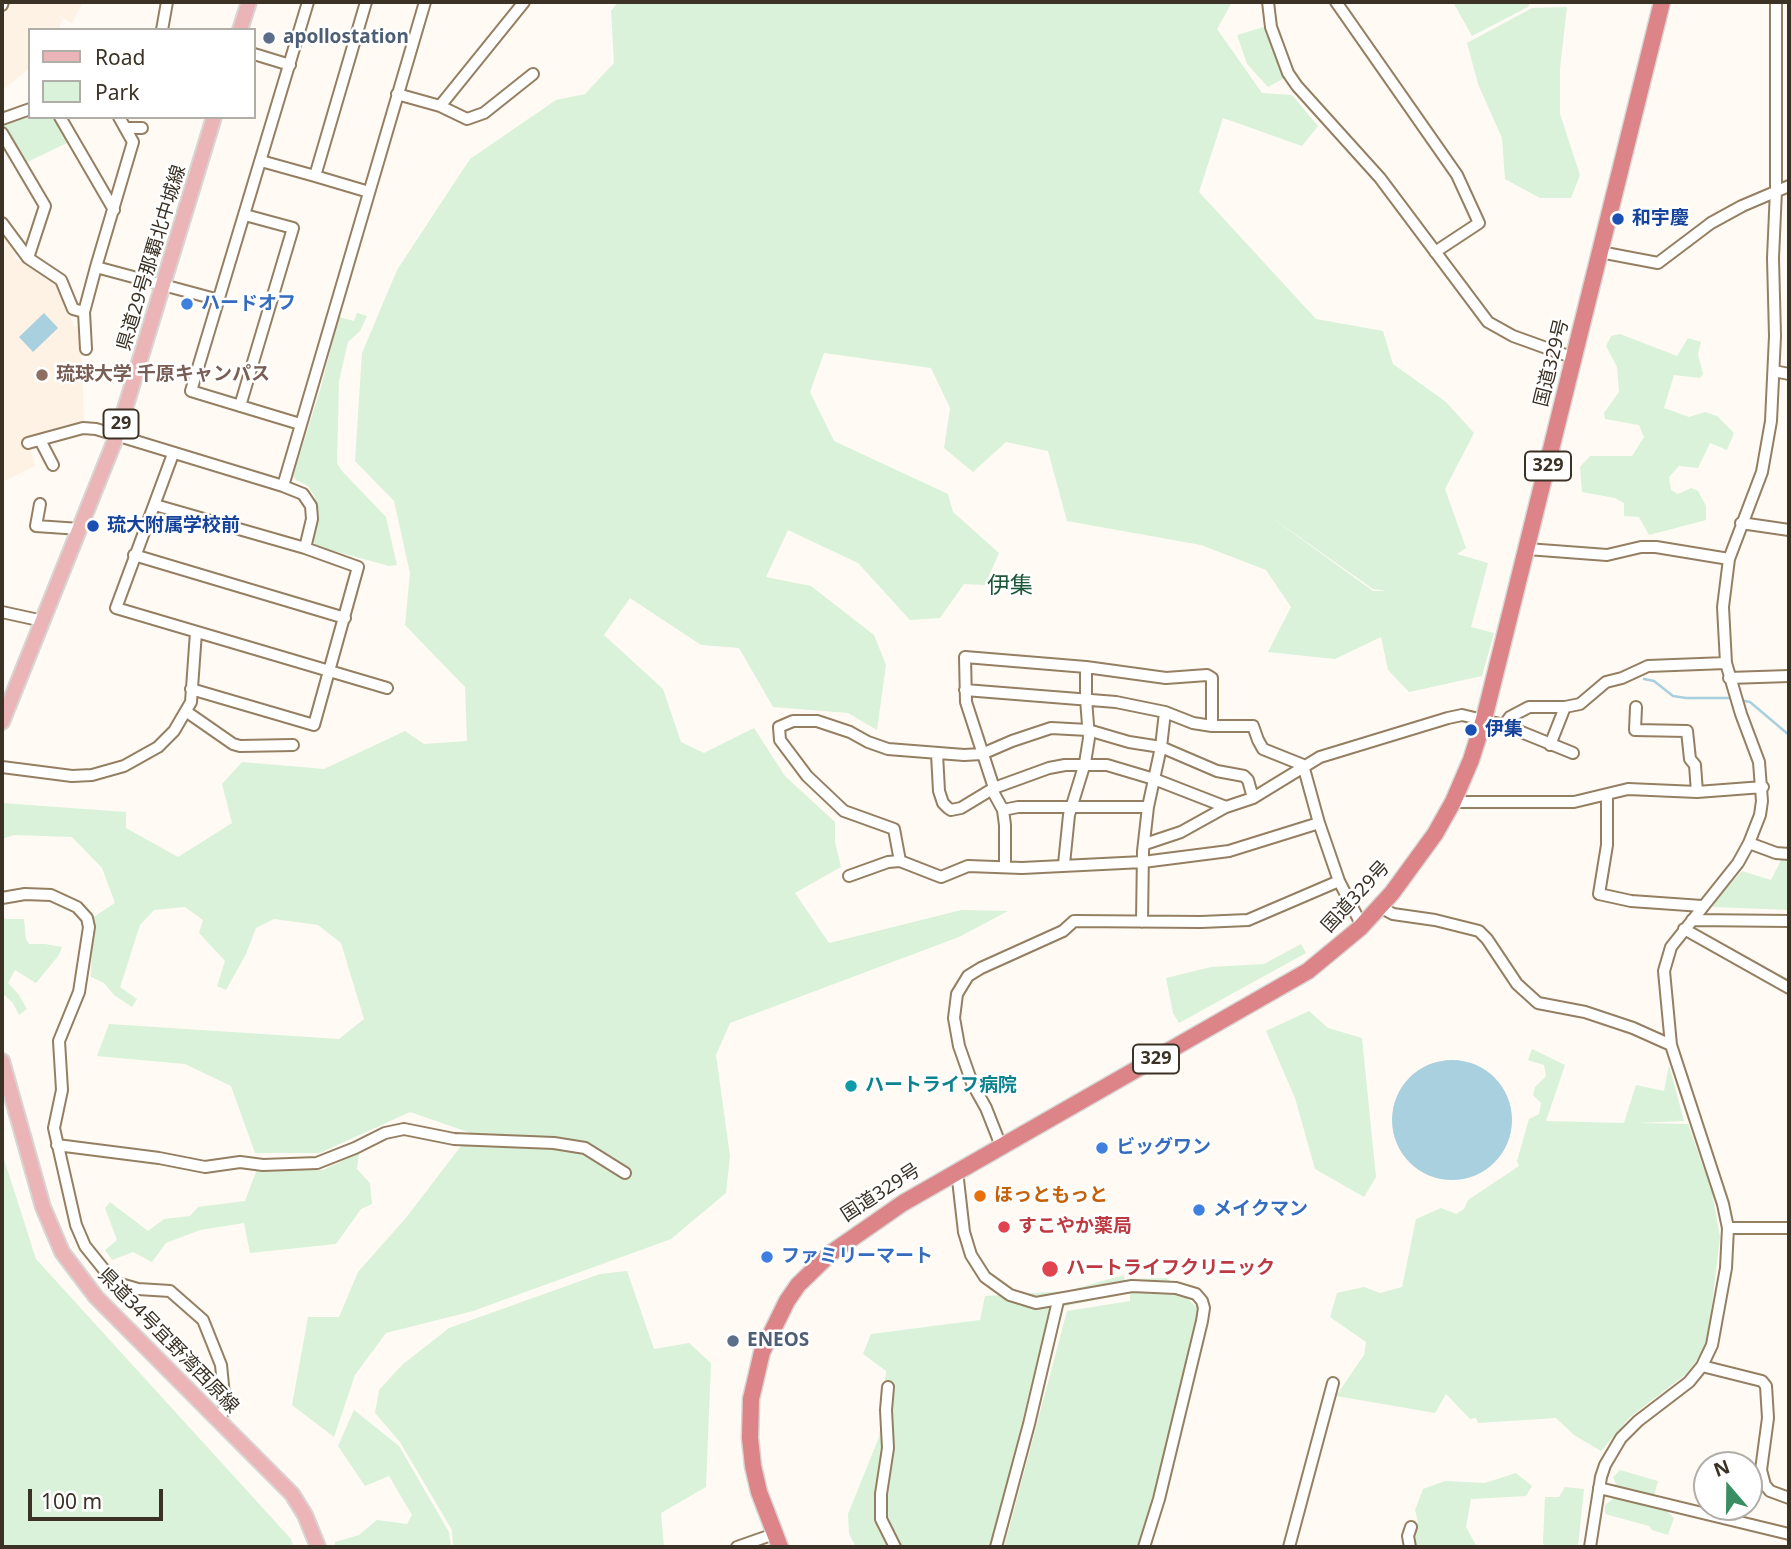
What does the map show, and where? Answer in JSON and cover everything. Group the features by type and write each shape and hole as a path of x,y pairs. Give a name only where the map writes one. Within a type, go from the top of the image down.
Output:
{"highway":[{"name":"国道329号","path":"777,1541 759,1492 753,1466 750,1419 755,1375 773,1327 798,1285 831,1253 903,1203 1308,971 1362,926 1380,907 1414,864 1453,802 1471,760 1484,719 1662,2"}],"main road":[{"path":"241,28 249,2"},
{"name":"県道29号那覇北中城線","path":"2,722 117,435 213,119"},
{"name":"県道34号宜野湾西原線","path":"2,1061 43,1207 62,1252 96,1297 292,1494 306,1515 318,1547"}],"street":[{"path":"162,28 167,2"},
{"path":"300,424 191,390 308,2"},
{"path":"314,176 366,2"},
{"path":"283,486 425,2"},
{"path":"440,106 524,2"},
{"path":"1268,2 1271,27 1292,80 1380,178 1488,322 1513,336 1574,358"},
{"path":"1336,2 1457,175 1479,223 1435,252"},
{"path":"1590,1547 1605,1465 1621,1438 1638,1421 1689,1382 1702,1366 1713,1345 1726,1268 1728,1228 1716,1178 1671,1045 1664,971 1671,947 1738,863 1760,815 1763,787 1759,762 1729,678 1723,607 1728,559 1766,457 1774,371 1776,2"},
{"path":"256,55 290,65"},
{"path":"397,94 440,106 467,119 484,113 533,74"},
{"path":"2,119 28,110"},
{"path":"61,119 114,210"},
{"path":"86,349 84,312 133,142 120,119"},
{"path":"125,128 142,128"},
{"path":"2,133 45,205 28,258"},
{"path":"261,161 369,192"},
{"path":"1600,252 1658,263 1711,223 1789,186"},
{"path":"240,406 293,228 245,215"},
{"path":"2,223 28,258 61,280 73,309 84,312"},
{"path":"96,267 219,300"},
{"path":"1774,371 1789,374"},
{"path":"53,465 34,442 83,428 110,432 173,454 283,486 303,494 311,506 312,519 305,548"},
{"path":"173,454 116,608 387,688"},
{"path":"40,505 36,526 80,529"},
{"path":"155,505 305,548 358,568 314,725 191,689"},
{"path":"1741,523 1789,530"},
{"path":"1527,549 1607,555 1641,547 1656,547 1728,559"},
{"path":"134,555 345,618"},
{"path":"2,612 43,621"},
{"path":"2,767 72,776 103,773 124,766 158,747 174,731 191,702 196,632"},
{"path":"1005,867 1003,810 993,789 965,690 965,657 1086,667 1166,678 1207,675 1212,678 1212,726"},
{"path":"1504,724 1510,717 1529,707 1565,707 1580,704 1606,682 1648,666 1726,663"},
{"path":"1064,864 1071,807 1085,763 1086,667"},
{"path":"1729,678 1789,676"},
{"path":"965,690 1116,702 1165,712 1193,723 1253,726 1263,749 1303,765"},
{"path":"1550,745 1565,707"},
{"path":"1636,707 1635,730 1686,731 1690,759 1695,765 1697,792"},
{"path":"187,712 233,744 293,745"},
{"path":"1142,922 1143,862 1148,807 1161,747 1165,712"},
{"path":"1145,844 1181,832 1226,807 1253,797 1320,757 1462,715 1504,724 1573,753"},
{"path":"900,860 894,829 844,811 807,776 780,740 779,727 793,722 817,721 850,732 888,750 937,754 982,754 1051,728 1087,730 1129,742 1161,747 1217,771 1244,776 1248,780 1253,797"},
{"path":"937,754 939,790 943,803 951,810 961,808 993,789 1049,768 1085,763 1107,765 1154,779 1226,807"},
{"path":"1303,765 1339,881 1362,926"},
{"path":"1453,802 1574,802 1628,789 1697,792 1763,787"},
{"path":"1607,796 1607,845 1599,894 1631,901 1702,906"},
{"path":"1003,810 1018,807 1148,807"},
{"path":"849,876 900,860 941,877 968,866 1143,862 1229,851 1319,823"},
{"path":"1749,843 1776,853 1789,854"},
{"path":"1001,1146 972,1083 959,1046 954,1017 957,994 964,982 981,968 1063,931 1074,922 1248,920 1339,881"},
{"path":"2,898 25,894 51,895 77,906 87,918 89,927 79,992 59,1041 61,1090 54,1128 76,1225 85,1246 114,1282 124,1287 170,1291 204,1320 221,1365 224,1409 219,1422"},
{"path":"1380,907 1393,914 1435,920 1479,931 1488,939 1517,984 1538,1003 1585,1012 1633,1028 1671,1045"},
{"path":"1688,925 1789,921"},
{"path":"1688,925 1789,988"},
{"path":"57,1145 159,1157 205,1167 240,1162 263,1165 317,1163 385,1133 404,1129 454,1139 554,1143 585,1148 625,1173"},
{"path":"957,1171 964,1232 971,1255 985,1277 1010,1295 1036,1303 1132,1286 1176,1288 1196,1294 1202,1301 1202,1321 1159,1499 1144,1547"},
{"path":"1728,1228 1789,1228"},
{"path":"996,1547 1058,1301"},
{"path":"1702,1366 1762,1381 1766,1386 1768,1418 1760,1470 1769,1491 1789,1498"},
{"path":"1289,1547 1333,1383"},
{"path":"888,1387 888,1448 880,1494 881,1519 895,1547"},
{"path":"1599,1488 1789,1534"},
{"path":"1409,1547 1408,1536 1412,1527"},
{"path":"737,1547 777,1541"}],"shaded area":[{"path":"2,2 83,2 72,23 63,18 59,28 28,28 28,70 2,90"},
{"name":"琉球大学 千原キャンパス","path":"2,234 16,252 15,258 58,283 74,326 80,328 84,422 28,439 35,466 2,482"}],"green space":[{"path":"618,2 1232,2 1217,29 1262,93 1292,95 1318,126 1302,146 1223,118 1199,192 1316,319 1383,331 1393,364 1446,402 1474,433 1445,489 1466,548 1457,554 1488,563 1471,627 1494,633 1482,676 1409,692 1388,670 1381,637 1335,659 1268,652 1291,607 1266,570 1201,545 1067,521 1048,451 1006,442 973,472 944,448 950,408 931,368 824,353 810,392 834,441 948,494 953,512 999,553 985,585 964,584 940,618 910,620 858,563 788,530 766,577 811,586 874,635 886,665 877,730 848,713 773,707 739,648 701,645 630,598 604,635 663,689 681,742 704,753 754,728 785,776 835,822 835,842 841,867 795,893 829,943 961,910 1008,911 959,937 730,1023 716,1055 730,1156 726,1193 671,1239 473,1311 386,1333 355,1375 334,1437 292,1405 308,1317 339,1317 358,1272 405,1219 471,1133 410,1112 320,1153 255,1153 231,1086 185,1064 97,1056 109,1024 339,1039 364,1019 341,943 318,925 274,919 256,928 246,954 226,990 217,986 225,961 199,933 203,920 185,907 154,910 140,925 120,987 137,999 132,1007 114,995 104,983 91,977 92,918 115,903 102,868 72,837 14,835 2,839 2,803 126,812 126,828 178,857 232,823 222,784 242,762 324,769 405,731 424,744 467,741 465,687 405,625 410,573 394,501 355,461 362,353 397,270 470,159 556,100 585,94 614,63 611,11","holes":["1261,510 1373,589 1387,591 1373,591"]},
{"path":"1453,2 1530,2 1528,7 1472,36"},
{"path":"1567,7 1560,68 1560,114 1580,175 1571,198 1540,198 1505,179 1502,138 1478,84 1467,43 1532,8"},
{"path":"1267,26 1286,77 1268,87 1247,64 1237,35"},
{"path":"28,110 28,119 61,119 73,140 21,165 2,133 2,119"},
{"path":"357,313 367,316 360,331 348,342 339,381 337,463 386,517 397,565 389,566 316,546 313,541 317,520 315,497 308,486 293,476 321,387 339,317 354,321"},
{"path":"1620,334 1677,356 1688,338 1701,342 1698,354 1703,374 1700,378 1674,375 1664,408 1689,417 1705,412 1717,416 1734,433 1727,450 1710,443 1698,468 1679,466 1669,477 1671,490 1678,494 1691,488 1698,491 1706,506 1706,520 1649,535 1639,517 1624,516 1624,503 1615,498 1582,492 1580,467 1590,456 1632,456 1644,437 1639,425 1605,419 1604,413 1619,392 1617,367 1606,346 1611,336"},
{"path":"1782,858 1789,858 1789,910 1713,907 1713,903 1742,871 1771,880"},
{"path":"2,916 6,919 24,919 29,944 62,947 59,955 36,983 15,970 8,983 27,1009 19,1015 13,1003 2,993"},
{"path":"1301,944 1306,953 1179,1023 1173,1013 1166,978 1211,967 1264,964"},
{"path":"1309,1011 1328,1028 1362,1038 1376,1177 1364,1197 1315,1169 1295,1098 1266,1031"},
{"path":"1532,1049 1565,1065 1546,1121 1624,1123 1636,1085 1664,1091 1669,1065 1684,1121 1636,1123 1688,1124 1712,1192 1720,1237 1707,1347 1686,1374 1630,1417 1601,1451 1574,1435 1556,1418 1478,1423 1476,1418 1470,1419 1446,1394 1435,1413 1336,1396 1364,1355 1366,1342 1330,1317 1337,1293 1364,1287 1380,1293 1402,1287 1416,1219 1441,1208 1456,1214 1464,1209 1468,1200 1519,1166 1517,1161 1529,1119 1539,1114 1541,1103 1533,1095 1535,1087 1546,1076 1544,1065 1528,1060"},
{"path":"2,1153 36,1259 291,1539 293,1547 2,1547"},
{"path":"359,1153 357,1169 370,1183 372,1204 361,1209 336,1244 250,1253 244,1223 200,1230 166,1243 152,1262 133,1252 112,1260 105,1250 117,1240 105,1208 110,1202 148,1231 164,1219 190,1216 198,1207 245,1201 257,1169 323,1170"},
{"path":"627,1271 654,1349 689,1343 711,1363 706,1487 661,1513 664,1547 453,1547 452,1530 400,1442 375,1413 379,1390 402,1365 449,1328 600,1274"},
{"path":"1124,1275 1126,1294 1050,1309 991,1547 856,1547 849,1534 848,1514 879,1437 886,1371 863,1354 871,1334 980,1320 985,1296 1067,1291"},
{"path":"1167,1278 1199,1310 1190,1357 1139,1547 1004,1547 1067,1311 1130,1301 1130,1279"},
{"path":"354,1410 399,1446 449,1532 451,1547 335,1547 335,1542 359,1535 377,1520 407,1524 412,1515 389,1476 365,1486 338,1446"},
{"path":"1620,1470 1658,1481 1654,1496 1618,1489 1613,1477"},
{"path":"1516,1473 1532,1486 1526,1496 1471,1499 1466,1527 1477,1547 1414,1547 1411,1538 1418,1522 1415,1510 1423,1489 1445,1481 1485,1483"},
{"path":"1565,1487 1584,1489 1578,1547 1545,1547 1545,1497 1559,1497"},
{"path":"1617,1496 1667,1511 1674,1518 1668,1535 1652,1530 1649,1526 1605,1514 1605,1505"}],"water":[{"path":"44,313 58,328 33,352 19,337"},
{"path":"1452,1060 1475,1065 1494,1078 1507,1097 1512,1120 1507,1143 1494,1162 1475,1175 1452,1180 1429,1175 1410,1162 1397,1143 1392,1120 1397,1097 1410,1078 1429,1065"}],"waterway":[{"path":"1644,679 1654,681 1673,696 1733,698"},
{"path":"1739,700 1750,702 1789,735"}],"place":[{"name":"apollostation","path":"269,38"},
{"name":"和宇慶","path":"1618,219"},
{"name":"ハードオフ","path":"187,304"},
{"name":"琉球大学 千原キャンパス","path":"42,375"},
{"name":"琉大附属学校前","path":"93,526"},
{"name":"伊集","path":"1471,730"},
{"name":"ハートライフ病院","path":"851,1086"},
{"name":"ビッグワン","path":"1102,1148"},
{"name":"ほっともっと","path":"980,1196"},
{"name":"メイクマン","path":"1199,1210"},
{"name":"すこやか薬局","path":"1004,1227"},
{"name":"ファミリーマート","path":"767,1257"},
{"name":"ハートライフクリニック","path":"1050,1269"},
{"name":"ENEOS","path":"733,1341"}],"district":[{"name":"伊集","path":"1010,586"}]}
